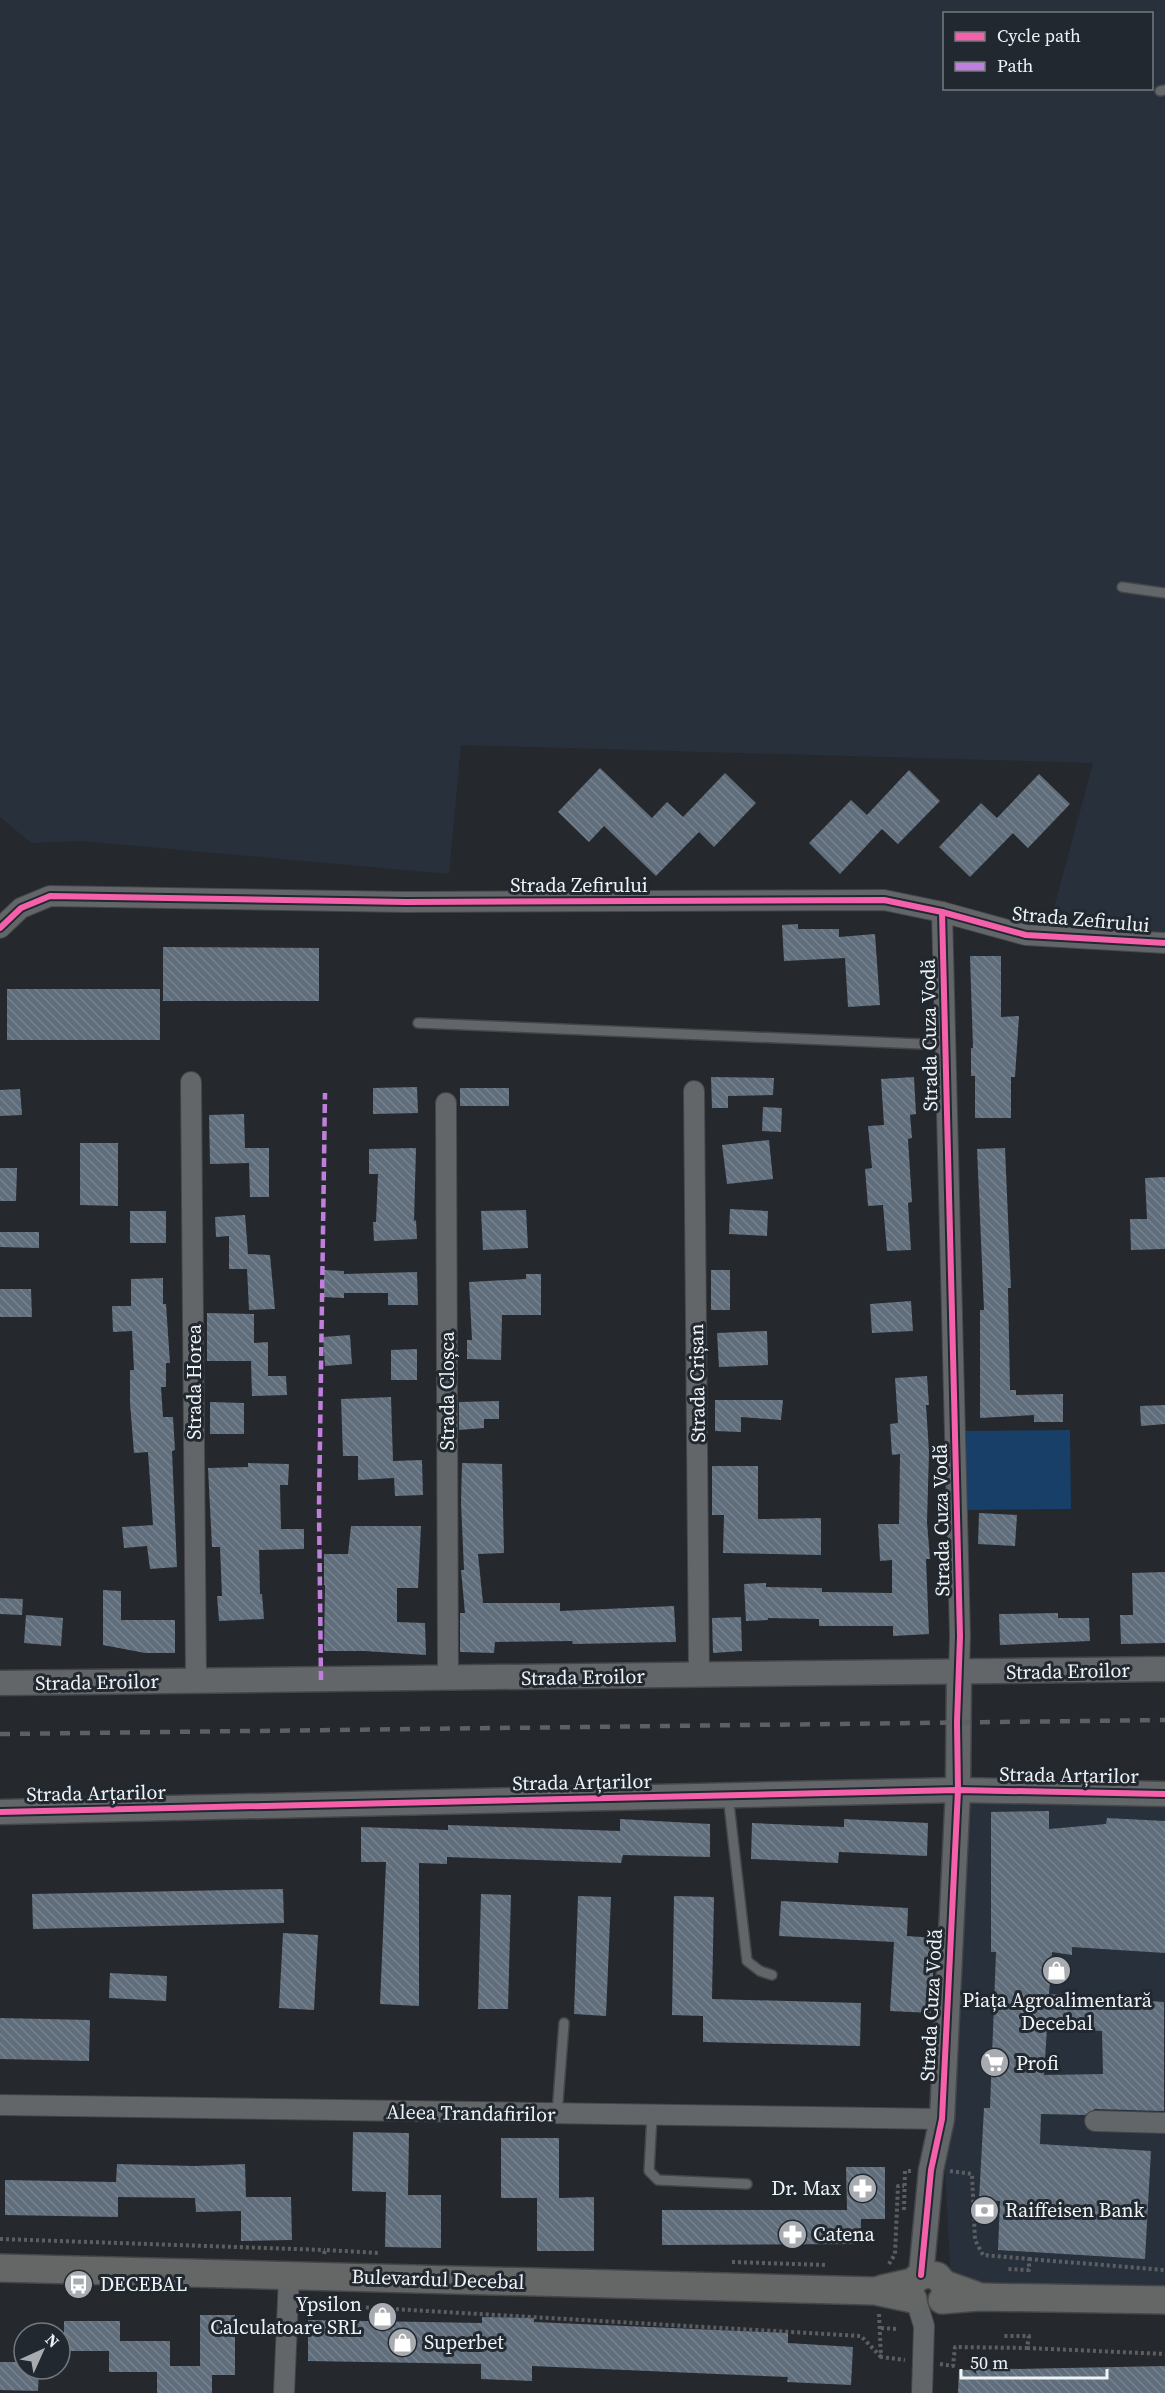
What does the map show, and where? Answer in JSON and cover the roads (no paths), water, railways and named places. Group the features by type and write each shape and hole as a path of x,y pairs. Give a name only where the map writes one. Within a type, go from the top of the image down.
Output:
{"main road":[{"name":"Bulevardul Decebal","path":"0,2268 290,2276 324,2263 927,2295 1165,2300"}],"street":[{"name":"Strada Zefirului","path":"0,928 21,908 50,896 406,902 884,900 942,912 1026,935 1165,943"},
{"name":"Strada Cuza Vodă","path":"927,2295 942,2170 941,2123 958,1790 960,1636 942,912"},
{"name":"Strada Horea","path":"191,1082 196,1681"},
{"name":"Strada Crișan","path":"694,1091 699,1676"},
{"name":"Strada Cloșca","path":"446,1103 448,1678"},
{"name":"Strada Eroilor","path":"0,1683 1165,1669"},
{"name":"Strada Arțarilor","path":"0,1812 958,1790 1165,1794"},
{"name":"Aleea Trandafirilor","path":"0,2105 652,2115 941,2123"},
{"path":"1095,2121 1165,2123"},
{"name":"Strada Cuza Vodă","path":"927,2295 932,2170 941,2123"},
{"path":"284,2393 290,2276"},
{"path":"922,2393 927,2295"}],"lane":[{"path":"1122,587 1165,593"},
{"path":"418,1023 945,1045"},
{"path":"728,1795 747,1961 760,1971 772,1975"},
{"path":"557,2114 564,2023"},
{"path":"652,2115 649,2170 657,2180 747,2184"}],"railway":[{"path":"0,1734 1165,1720"}],"place":[{"name":"Piața Agroalimentară Decebal","path":"1057,1970"},
{"name":"Profi","path":"995,2063"},
{"name":"Dr. Max","path":"862,2188"},
{"name":"Raiffeisen Bank","path":"984,2210"},
{"name":"Catena","path":"792,2234"},
{"name":"DECEBAL","path":"79,2284"},
{"name":"Ypsilon Calculatoare SRL","path":"383,2316"},
{"name":"Superbet","path":"403,2342"}]}
